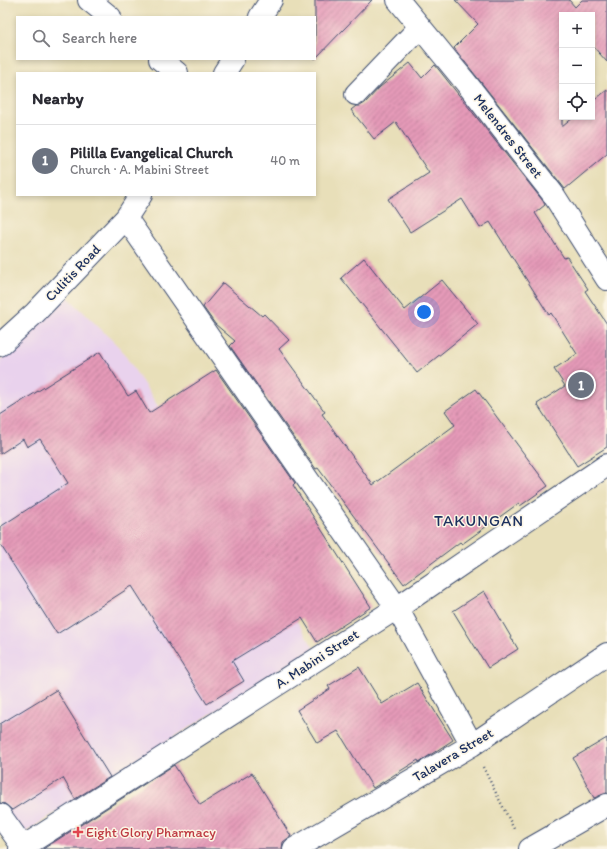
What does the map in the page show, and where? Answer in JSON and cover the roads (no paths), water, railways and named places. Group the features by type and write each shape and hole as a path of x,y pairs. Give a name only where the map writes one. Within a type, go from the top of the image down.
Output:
{"street":[{"path":"89,0 109,16"},
{"path":"261,16 271,0"},
{"name":"Melendres Street","path":"398,0 467,84 553,194 607,279"},
{"path":"356,94 420,27"},
{"path":"161,60 176,72"},
{"path":"225,72 232,60"},
{"name":"Culitis Road","path":"0,345 35,313 126,218 140,196"},
{"path":"126,218 397,608 472,745"},
{"name":"A. Mabini Street","path":"22,848 397,608 607,465"},
{"name":"Talavera Street","path":"294,849 472,745 607,654"},
{"path":"523,842 607,805"},
{"path":"0,815 22,848"}],"place":[{"name":"Pililla Evangelical Church","path":"581,385"},
{"name":"Eight Glory Pharmacy","path":"78,832"}],"district":[{"name":"TAKUNGAN","path":"479,520"}]}
